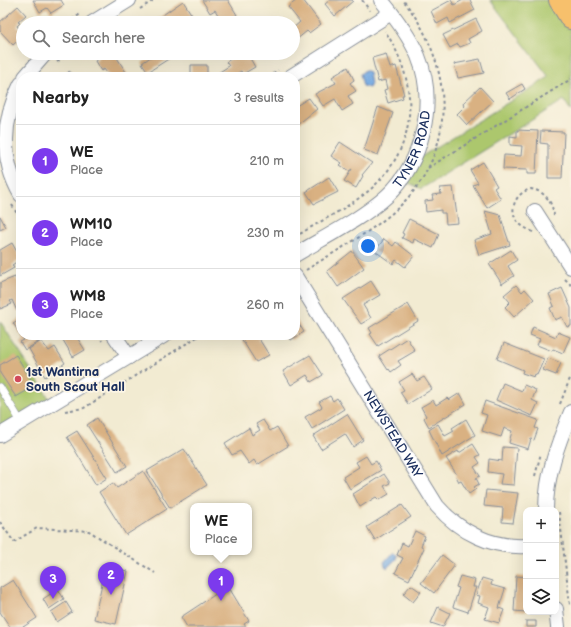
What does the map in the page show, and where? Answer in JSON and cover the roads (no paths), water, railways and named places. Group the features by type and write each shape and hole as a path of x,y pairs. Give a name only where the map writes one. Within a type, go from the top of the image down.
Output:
{"main road":[{"path":"560,0 571,18"}],"street":[{"path":"103,16 128,0"},
{"name":"TYNER ROAD","path":"300,252 366,211 386,196 408,170 415,153 424,119 425,81 418,56 411,41 381,0"},
{"path":"298,72 391,13"},
{"path":"29,72 40,60"},
{"path":"16,93 4,115 8,165 16,183"},
{"path":"535,211 571,267"},
{"name":"NEWSTEAD WAY","path":"301,273 437,506 450,520 476,536 496,543 523,546"},
{"path":"117,340 129,357"},
{"path":"0,435 157,340"},
{"path":"552,507 550,471 571,412"},
{"path":"557,615 558,627"}],"lane":[{"path":"0,387 21,422"}],"water":[{"path":"365,70 369,72 371,84 369,88 363,86 360,74"},
{"path":"393,552 396,555 396,559 387,568 384,562"}],"place":[{"name":"1st Wantirna South Scout Hall","path":"18,379"},
{"name":"WM10","path":"111,595"},
{"name":"WM8","path":"53,599"},
{"name":"WE","path":"221,601"}]}
